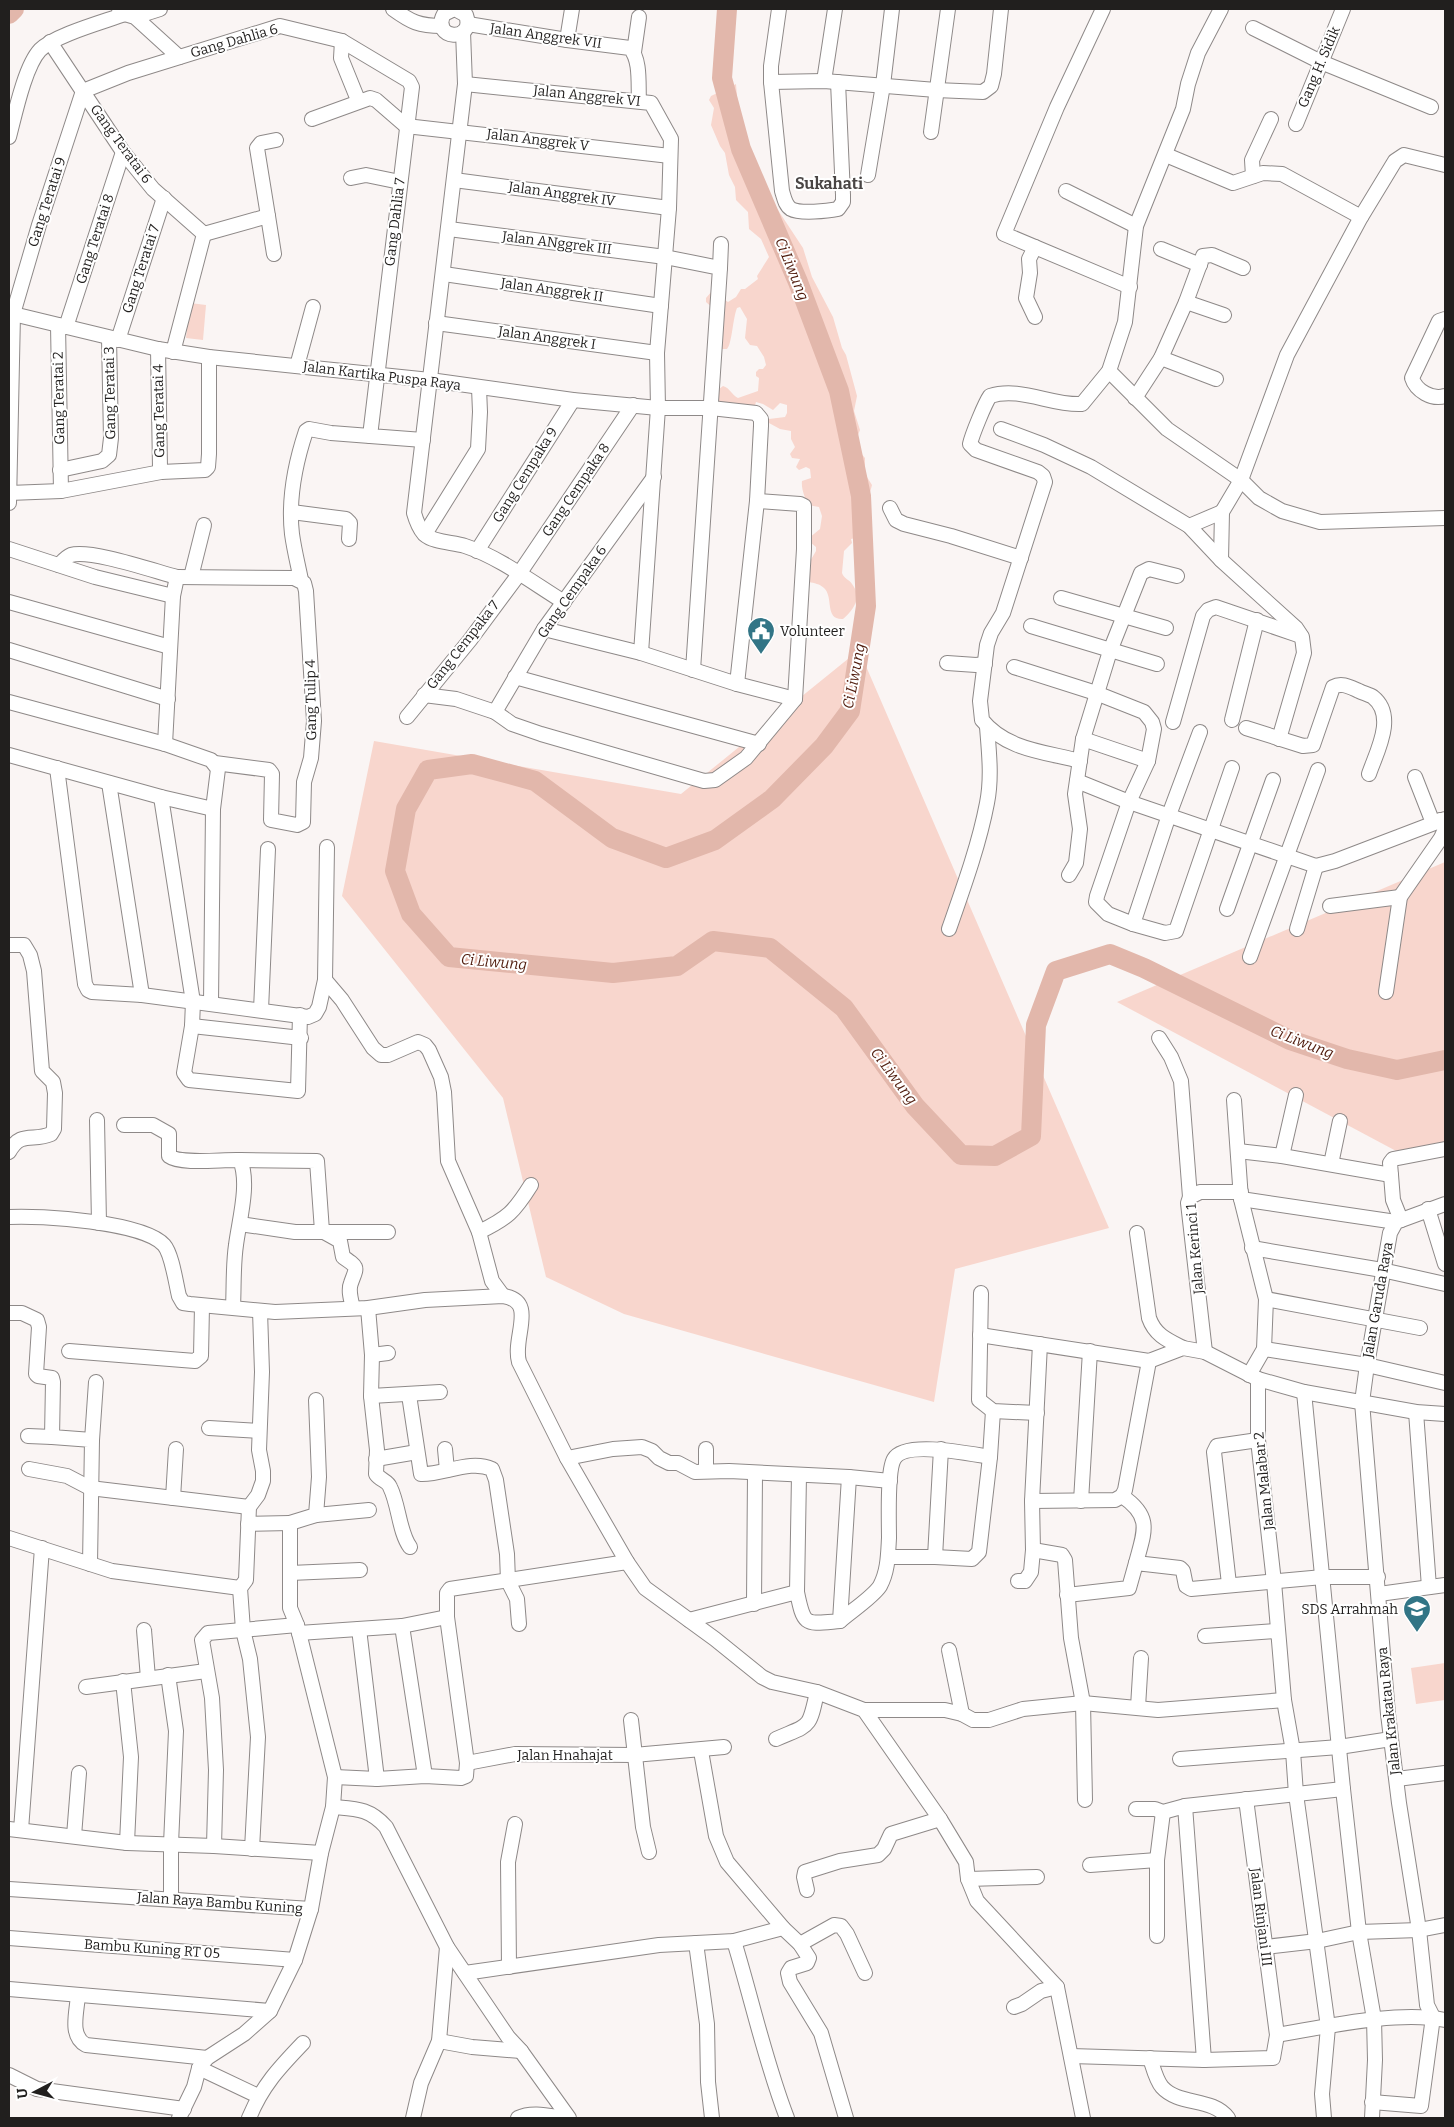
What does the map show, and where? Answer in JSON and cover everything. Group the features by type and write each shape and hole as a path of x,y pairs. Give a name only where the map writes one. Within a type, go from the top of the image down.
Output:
{"street":[{"path":"9,137 30,65 39,51 50,42 126,13 160,9"},
{"path":"394,9 414,23 424,26 442,26 444,14 462,16 465,84 444,274 436,322 414,513 418,524 425,534 436,540 454,543 478,551 564,602"},
{"path":"567,40 572,9"},
{"path":"778,9 771,66 771,82 782,192 785,202 791,208 799,211 838,209 843,202 831,82 834,9"},
{"path":"868,175 883,85 892,9"},
{"path":"930,132 948,9"},
{"path":"771,82 831,82 983,92 991,86 1001,9"},
{"path":"1103,9 1057,107 1004,234 1130,287"},
{"path":"1080,762 1023,748 987,726 982,720 980,713 985,664 991,634 1003,613 1045,482 1043,476 1022,465 972,448 971,438 977,428 984,404 990,396 1008,394 1057,403 1082,404 1109,371 1125,322 1136,226 1184,109 1188,84 1198,54 1220,9"},
{"name":"Gang H. Sidik","path":"1296,124 1343,9"},
{"path":"126,13 179,57"},
{"name":"Jalan Anggrek VII","path":"442,26 451,35 456,36 462,16 567,40 630,49"},
{"path":"639,16 630,49 640,101"},
{"name":"Gang Dahlia 6","path":"83,91 179,57 280,26 342,41 412,84 406,126"},
{"path":"1253,28 1322,62 1431,107"},
{"path":"342,41 341,58 358,100"},
{"name":"Gang Teratai 6","path":"50,42 123,152 153,189 204,234"},
{"name":"Jalan Anggrek VI","path":"465,84 640,101 654,105 671,137 669,208 657,353 658,408 641,653"},
{"name":"Gang Teratai 9","path":"9,503 11,314 83,91"},
{"path":"312,119 358,100 370,98 376,100 406,126"},
{"path":"1253,176 1252,160 1272,119"},
{"name":"Jalan Anggrek V","path":"406,126 460,130 670,156"},
{"name":"Gang Dahlia 7","path":"370,436 406,126"},
{"path":"274,254 257,148 261,143 276,140"},
{"name":"Gang Teratai 8","path":"62,326 123,152"},
{"path":"1166,155 1233,183 1263,173 1282,174 1361,217"},
{"path":"1221,560 1222,512 1241,480 1287,355 1361,217 1390,169 1400,157 1404,155 1445,165"},
{"path":"351,178 366,175 400,182"},
{"name":"Jalan Anggrek IV","path":"454,180 669,208"},
{"path":"1066,191 1136,226"},
{"name":"Gang Teratai 7","path":"114,339 164,198"},
{"path":"173,352 204,234 268,216"},
{"name":"Jalan ANggrek III","path":"449,229 665,257 720,268"},
{"path":"693,670 721,244"},
{"path":"1034,247 1029,259 1030,273 1026,298 1035,317"},
{"path":"1161,249 1200,265"},
{"path":"1135,398 1161,358 1186,302 1203,256 1212,255 1243,268"},
{"name":"Jalan Anggrek II","path":"444,274 661,306"},
{"path":"1186,302 1224,315"},
{"path":"297,366 313,307"},
{"name":"Jalan Kartika Puspa Raya","path":"11,314 158,349 210,357 430,380 573,400 658,408 711,408 752,412 761,419 757,501"},
{"path":"1445,319 1439,321 1412,378 1417,388 1427,394 1436,397 1445,396"},
{"name":"Jalan Anggrek I","path":"436,322 657,353"},
{"name":"Gang Teratai 2","path":"61,491 62,326"},
{"name":"Gang Teratai 3","path":"60,470 102,462 109,455 114,339"},
{"name":"Gang Teratai 4","path":"158,349 160,468 162,472"},
{"path":"9,493 61,491 162,472 205,470 208,467 210,357"},
{"path":"1161,358 1216,378"},
{"path":"1109,371 1168,429 1241,480 1259,498 1282,511 1320,522 1445,518"},
{"path":"425,534 478,450 479,388"},
{"name":"Gang Cempaka 9","path":"478,551 573,400"},
{"name":"Gang Cempaka 8","path":"518,574 633,405"},
{"path":"59,565 70,556 79,554 95,556 177,577 297,579 292,534 294,471 307,430 423,440"},
{"path":"1001,430 1044,445 1091,467 1189,526 1221,560 1296,628 1302,637 1304,653 1279,739"},
{"name":"Gang Cempaka 6","path":"495,712 544,629 654,476"},
{"path":"424,695 456,700 495,712 512,724 587,749 704,781 715,780 759,744 795,699 804,548 804,506 800,504 757,501 737,684"},
{"path":"890,508 896,520 904,524 951,536 1021,558"},
{"path":"292,512 346,519 350,523 349,539"},
{"path":"1189,526 1222,512"},
{"path":"191,577 204,526"},
{"path":"9,549 95,577 174,596"},
{"path":"1070,876 1076,863 1080,828 1076,794 1083,740 1096,693 1122,616 1138,577 1144,570 1153,569 1177,576"},
{"name":"Gang Cempaka 7","path":"407,717 470,640 518,574"},
{"path":"165,744 170,647 177,577"},
{"name":"Gang Tulip 4","path":"215,764 269,770 272,774 271,820 297,824 303,822 304,782 311,758 314,721 306,591 304,583 297,579"},
{"path":"1061,598 1166,628"},
{"path":"9,602 170,647"},
{"path":"1173,722 1203,616 1208,610 1216,607 1302,637"},
{"path":"1232,720 1257,620"},
{"path":"1031,626 1157,664"},
{"path":"544,629 641,653 737,684 795,699"},
{"path":"9,650 168,699"},
{"path":"947,663 985,664"},
{"path":"1014,667 1096,693 1144,712 1152,722 1154,729 1148,761 1130,802 1096,902 1108,914 1133,924 1165,933 1176,931 1232,768"},
{"path":"515,677 759,744"},
{"path":"1246,728 1303,746 1313,745 1333,687 1339,684 1348,686 1373,698 1384,716 1384,726 1369,774"},
{"path":"9,702 165,744 211,760 218,768 213,809 211,1003"},
{"path":"949,929 964,888 987,803 990,776 987,726"},
{"path":"1133,924 1169,815 1200,732"},
{"path":"1083,740 1148,761"},
{"path":"9,755 161,797 213,809"},
{"path":"57,768 85,984 88,990 92,992 142,994 308,1017 315,1014 319,1007 325,980 327,847"},
{"path":"1250,957 1318,770"},
{"path":"1386,992 1400,897 1445,829 1415,777"},
{"path":"1227,909 1273,780"},
{"path":"1078,781 1130,802 1316,866 1335,861 1439,821"},
{"path":"109,783 142,994"},
{"path":"161,797 193,1002 192,1026 184,1073 189,1080 298,1091 300,1016"},
{"path":"261,1010 268,849"},
{"path":"1297,929 1316,866"},
{"path":"1330,906 1400,897"},
{"path":"9,945 24,945 30,955 34,971 42,1071 53,1082 56,1093 54,1129 51,1134 23,1138 14,1143 9,1152"},
{"path":"325,980 342,1000 373,1048 381,1055 388,1055 418,1042 425,1045 429,1050 441,1077 444,1092 448,1161 479,1232 492,1281 503,1296"},
{"path":"192,1026 300,1038"},
{"path":"1159,1038 1171,1057 1180,1081 1190,1197"},
{"path":"1282,1156 1296,1095"},
{"path":"1234,1100 1241,1195 1252,1248 1266,1299 1264,1349 1254,1377"},
{"path":"98,1120 100,1223"},
{"path":"1331,1164 1340,1121"},
{"path":"124,1124 153,1124 168,1134 168,1156 170,1158 317,1161 322,1231"},
{"path":"1445,1149 1392,1159 1390,1163 1394,1200 1399,1221 1445,1204"},
{"path":"1238,1151 1282,1156 1391,1175"},
{"path":"233,1307 236,1245 240,1224 244,1174 240,1160"},
{"path":"479,1232 502,1221 512,1213 531,1185"},
{"name":"Jalan Kerinci 1","path":"1205,1352 1189,1206 1190,1197 1200,1192 1241,1195 1399,1221"},
{"path":"1428,1209 1445,1264"},
{"path":"9,1217 24,1216 100,1223 137,1230 166,1247 178,1296 183,1303 260,1311 368,1308 425,1300 503,1296 518,1301 522,1308 517,1346 519,1362 567,1458 627,1562 645,1588 762,1677 772,1682 817,1692 864,1710 945,1710 962,1714 973,1720 989,1720 1023,1709 1083,1703 1158,1710 1284,1700"},
{"name":"Jalan Garuda Raya","path":"1362,1402 1382,1270 1390,1233 1399,1221"},
{"path":"240,1224 295,1232 388,1232"},
{"path":"322,1231 340,1241 343,1257 355,1266 356,1274 351,1285 353,1308"},
{"path":"1137,1233 1151,1323 1153,1328 1162,1337 1183,1348 1205,1352 1254,1377 1304,1392 1416,1412 1445,1414"},
{"path":"1252,1248 1382,1270 1445,1284"},
{"path":"981,1293 979,1400 993,1411 1037,1413"},
{"path":"1266,1299 1420,1328"},
{"path":"69,1351 195,1361 201,1356 202,1306"},
{"path":"368,1308 372,1355 371,1396 377,1450 376,1474 390,1487 399,1514 404,1538 410,1547"},
{"path":"252,1849 258,1737 250,1659 243,1630 240,1588 246,1580 249,1507 258,1495 263,1481 259,1450 262,1372 260,1311"},
{"path":"9,1313 22,1313 37,1320 39,1327 36,1374 52,1378 53,1382 52,1437"},
{"path":"980,1334 1149,1361 1183,1348"},
{"path":"1018,1581 1025,1581 1029,1577 1033,1550 1032,1501 1040,1344"},
{"path":"1264,1349 1367,1364 1445,1383"},
{"path":"1081,1501 1090,1351"},
{"path":"372,1355 388,1353"},
{"path":"1032,1501 1115,1500 1122,1496 1125,1490 1149,1361"},
{"name":"Jalan Malabar 2","path":"1254,1377 1258,1440 1274,1582 1284,1700 1293,1750 1296,1794 1328,2027 1322,2094 1324,2118"},
{"path":"90,1564 90,1488 96,1382"},
{"path":"371,1396 440,1392"},
{"path":"1304,1392 1343,1789 1360,1932 1374,2020 1375,2060 1372,2118"},
{"path":"409,1394 421,1474 485,1466 492,1469 496,1480 507,1554 508,1581 517,1599 519,1624"},
{"path":"316,1400 319,1477 316,1515"},
{"name":"Jalan Krakatau Raya","path":"1362,1402 1399,1803 1419,1930 1427,2005 1439,2018"},
{"path":"888,1557 972,1559 976,1557 979,1552 990,1457 993,1411"},
{"path":"1416,1412 1430,1587"},
{"path":"209,1428 259,1432"},
{"path":"28,1436 92,1440"},
{"path":"1229,1584 1214,1452 1217,1446 1258,1440"},
{"path":"567,1458 613,1449 642,1447 652,1451 659,1458 669,1463 678,1463 695,1472 849,1477 890,1481"},
{"path":"445,1449 446,1470"},
{"path":"706,1449 706,1471"},
{"path":"799,1475 797,1592 801,1615 806,1621 813,1623 840,1621 879,1588 886,1572 890,1481 893,1461 897,1455 905,1452 941,1449 990,1457"},
{"path":"935,1557 941,1449"},
{"path":"173,1498 176,1450"},
{"path":"376,1459 417,1452"},
{"path":"29,1469 67,1476 90,1488 249,1507"},
{"path":"754,1604 755,1474"},
{"path":"840,1621 849,1477"},
{"path":"1067,1595 1129,1588 1143,1537 1144,1522 1141,1513 1134,1504 1122,1496"},
{"path":"248,1524 290,1523 316,1515 368,1510"},
{"name":"Jalan Raya Bambu Kuning","path":"9,1888 311,1909 321,1853 333,1807 334,1777 298,1629 290,1608 290,1523"},
{"path":"9,1538 112,1571 240,1588"},
{"path":"42,1548 15,1830 128,1843 321,1853"},
{"path":"1033,1550 1062,1554 1065,1560 1071,1638 1083,1703 1084,1800"},
{"path":"334,1777 376,1779 424,1776 461,1778 466,1776 467,1763 447,1618 447,1592 450,1589 627,1562"},
{"path":"1136,1563 1180,1568 1183,1572 1186,1586 1191,1588 1323,1577 1378,1577"},
{"path":"290,1573 360,1570"},
{"path":"1379,1594 1445,1586"},
{"path":"689,1620 797,1592"},
{"path":"214,1846 216,1770 212,1698 202,1640 208,1633 243,1630 359,1629 402,1626 447,1618"},
{"path":"402,1626 424,1776"},
{"path":"359,1629 376,1779"},
{"path":"144,1630 148,1678"},
{"path":"1205,1636 1277,1631"},
{"path":"948,1650 962,1714"},
{"path":"1138,1707 1141,1658"},
{"path":"86,1687 206,1671"},
{"path":"168,1675 176,1731 171,1844 171,1900"},
{"path":"123,1681 131,1757 128,1843"},
{"path":"776,1739 805,1726 811,1719 817,1692"},
{"path":"864,1710 940,1819 966,1862 968,1878 977,1901 1057,1987 1083,2118"},
{"path":"631,1720 648,1852"},
{"path":"1180,1759 1339,1747 1392,1739"},
{"name":"Jalan Hnahajat","path":"467,1763 515,1754 634,1755 724,1748"},
{"path":"701,1751 716,1836 727,1862 783,1928 800,1944 809,1958 807,1963 791,1968 788,1973 790,1982 821,2034 846,2118"},
{"path":"74,1836 79,1773"},
{"path":"1397,1779 1445,1773"},
{"path":"1136,1809 1156,1809 1163,1812 1185,1806 1343,1789"},
{"name":"Jalan Rinjani III","path":"1246,1799 1277,2035"},
{"path":"1185,1806 1204,2060"},
{"path":"333,1807 362,1809 376,1816 386,1827 447,1947 508,2037 567,2118"},
{"path":"1157,1936 1157,1860 1163,1812"},
{"path":"807,1890 804,1877 805,1872 822,1866 878,1855 884,1849 891,1834 940,1819"},
{"path":"509,1967 508,1862 515,1824"},
{"path":"1090,1865 1157,1860"},
{"path":"968,1878 1037,1877"},
{"path":"9,2075 36,2089 182,2113 203,2063 244,2034 270,2011 294,1960 311,1909"},
{"path":"800,1944 834,1925 841,1926 847,1934 865,1973"},
{"path":"1265,1947 1360,1932 1419,1930 1445,1925"},
{"path":"465,1973 659,1945 734,1941 783,1928"},
{"name":"Bambu Kuning RT 05","path":"9,1938 294,1960"},
{"path":"734,1941 756,2012 770,2075 787,2118"},
{"path":"696,1943 707,2024 708,2082 712,2118"},
{"path":"413,2118 421,2083 439,2041 447,1947"},
{"path":"1014,2006 1022,2004 1041,1992 1057,1987"},
{"path":"9,1989 270,2011"},
{"path":"78,1995 75,2035 79,2041 86,2045 203,2063 258,2096"},
{"path":"1070,2056 1204,2060 1273,2058 1277,2035 1374,2020 1439,2018 1420,2112 1372,2102"},
{"path":"439,2041 472,2048 520,2051"},
{"path":"249,2118 258,2096 272,2076 303,2043"},
{"path":"1150,2058 1160,2085 1167,2092 1180,2098 1204,2103 1228,2118"},
{"path":"518,2118 533,2114 567,2118"}],"shaded area":[{"path":"736,84 739,120 748,151 770,198 803,248 812,277 833,317 857,396 854,411 860,430 854,445 865,458 865,474 872,485 868,500 870,525 865,536 851,539 852,543 844,551 842,573 851,582 857,594 857,599 853,608 843,619 833,616 829,597 824,588 809,582 809,563 816,551 816,547 810,542 809,538 820,529 822,516 819,507 808,505 802,481 811,478 810,469 806,467 799,470 796,467 800,459 792,458 790,454 795,447 791,439 791,431 780,429 769,423 769,419 785,417 787,405 780,403 773,410 756,402 754,409 735,403 730,409 717,402 719,389 723,386 738,398 758,391 759,378 756,376 756,372 759,369 763,369 766,365 764,357 757,346 750,345 745,338 747,319 740,307 737,308 729,346 727,349 720,349 716,311 706,302 706,298 712,291 728,302 736,297 741,289 745,289 758,279 757,276 769,257 761,239 749,229 748,212 736,200 735,187 729,175 725,153 711,125 714,108 709,100 711,96"},
{"path":"190,303 206,305 203,340 186,338"},
{"path":"859,650 1109,1228 955,1269 934,1402 624,1314 546,1277 503,1098 342,896 374,741 681,794"},
{"path":"1445,862 1445,1147 1398,1152 1117,1002"},
{"path":"1445,1663 1445,1700 1416,1704 1411,1668"}],"waterway":[{"name":"Ci Liwung","path":"9,14 14,9"},
{"name":"Ci Liwung","path":"727,9 722,78 741,149 798,282 839,391 861,496 866,606 850,711 824,746 772,799 715,840 666,858 612,838 535,781 472,764 428,770 406,809 395,871 411,914 449,957 613,973 677,966 713,941 770,948 844,1008 915,1106 961,1155 995,1156 1031,1136 1036,1025 1056,971 1110,954 1144,968 1290,1040 1347,1059 1397,1070 1445,1060"}],"place":[{"name":"Volunteer","path":"761,655"},
{"name":"SDS Arrahmah","path":"1417,1633"}],"district":[{"name":"Sukahati","path":"829,183"}]}
